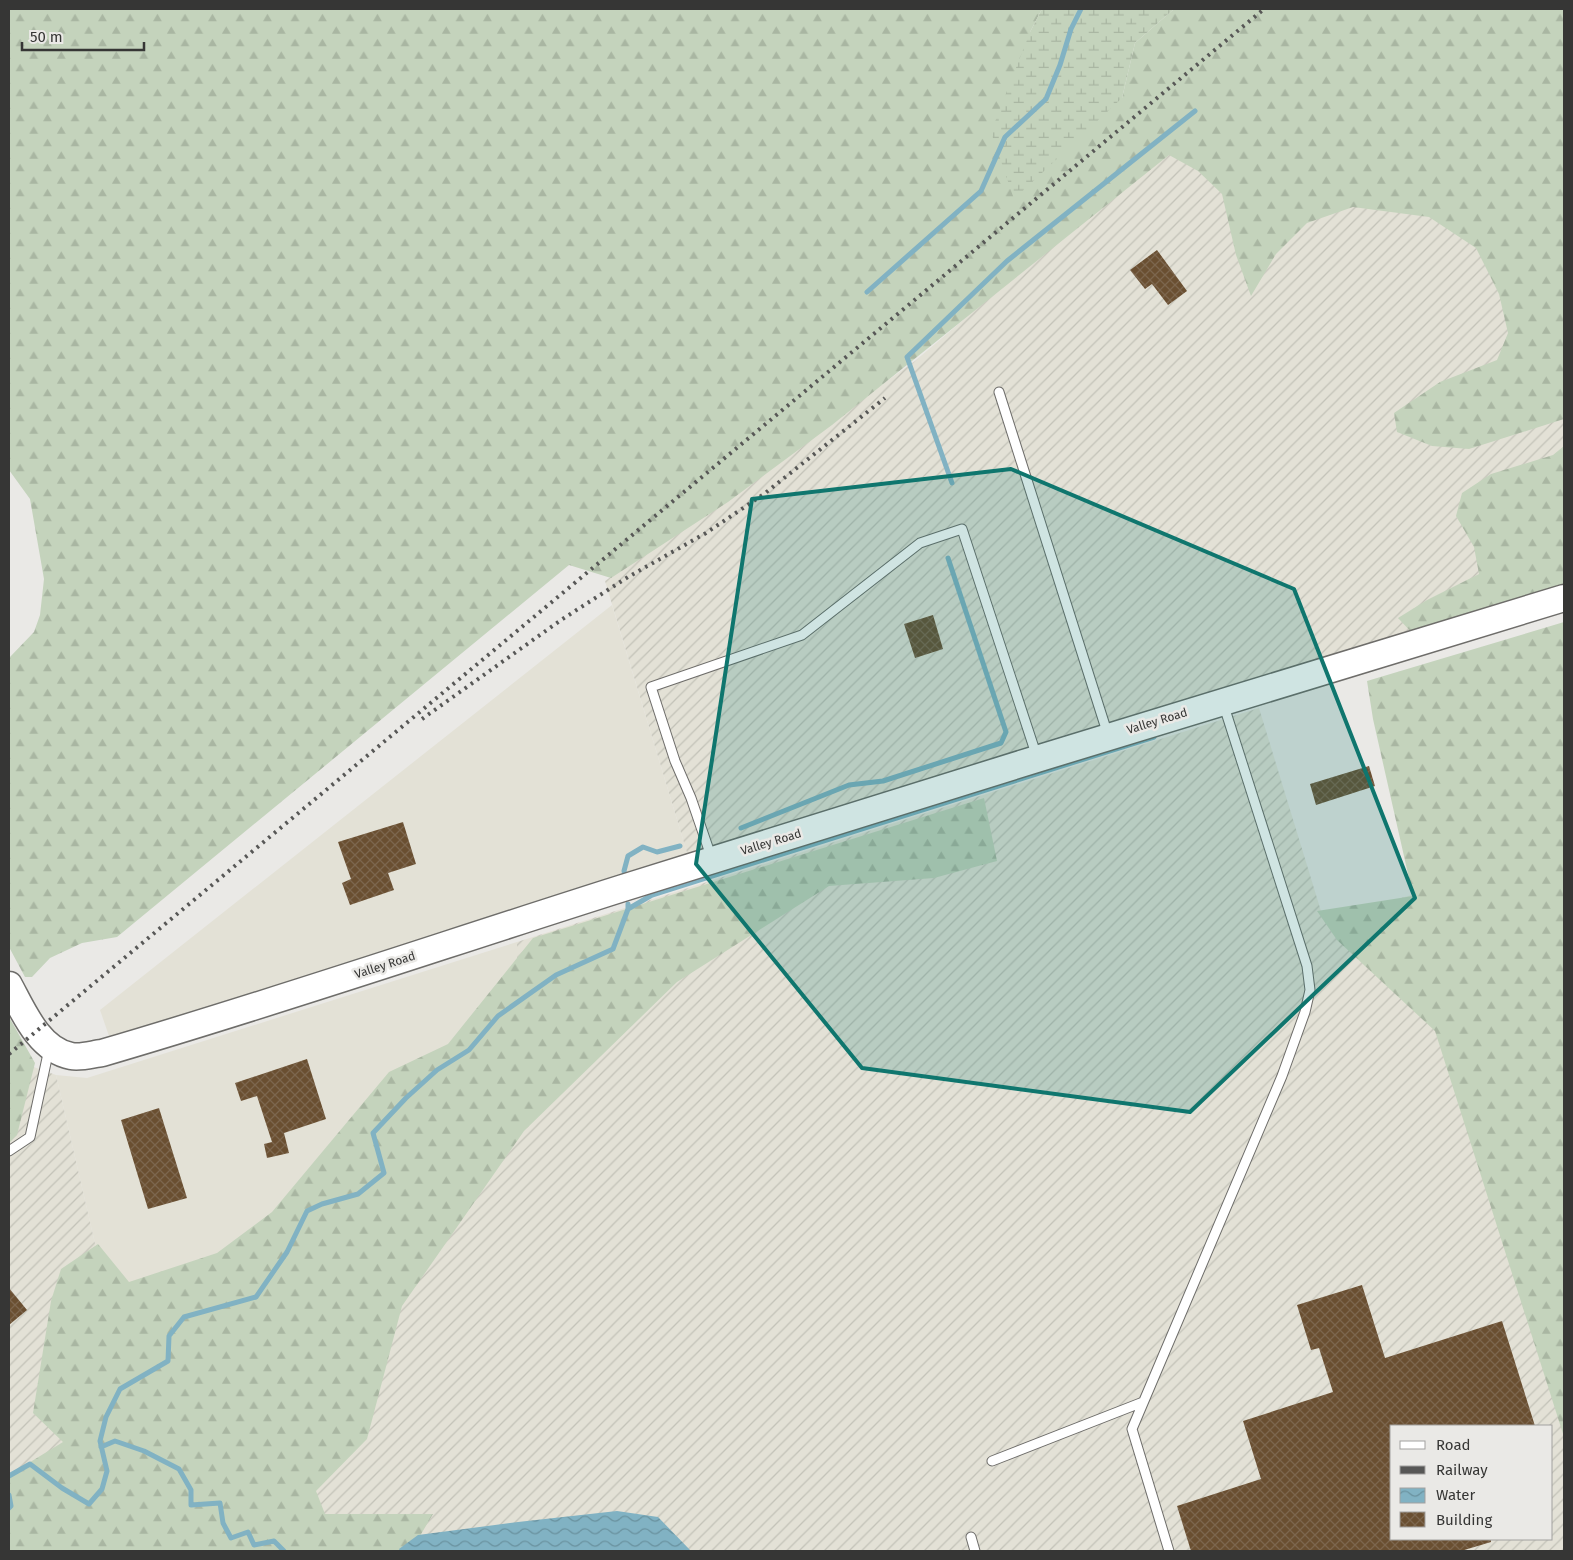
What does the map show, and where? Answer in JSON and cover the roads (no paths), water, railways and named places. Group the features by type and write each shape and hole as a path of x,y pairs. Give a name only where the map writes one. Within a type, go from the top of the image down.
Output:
{"street":[{"name":"Valley Road","path":"9,985 28,1019 50,1046 72,1056 102,1053 336,981 712,860 1108,736 1564,598"}],"lane":[{"path":"999,392 1108,736"},
{"path":"712,860 692,798 675,761 651,687 802,635 920,543 962,529 1038,758"},
{"path":"1170,1551 1132,1429 1282,1076 1305,1012 1310,990 1307,966 1222,701"},
{"path":"9,1151 30,1137 50,1046"},
{"path":"992,1461 1143,1402"},
{"path":"971,1537 976,1551"}],"water":[{"path":"617,1511 658,1517 691,1551 400,1551 399,1549 418,1535"}],"waterway":[{"path":"867,292 981,191 1005,137 1046,99 1060,65 1071,29 1081,9"},
{"path":"952,483 907,357 1007,261 1195,111"},
{"path":"741,828 849,785 883,781 1001,743 1006,732 948,558"},
{"path":"628,909 652,895 1154,737"},
{"path":"622,876 625,875 624,871 628,856 643,847 657,852 680,846"},
{"path":"9,1476 30,1464 62,1488 89,1504 102,1489 107,1471 100,1441 106,1417 120,1389 168,1361 169,1336 184,1317 256,1297 287,1252 307,1211 322,1204 358,1194 384,1173 373,1133 406,1098 437,1070 469,1050 498,1016 556,975 613,949 628,909 628,904"},
{"path":"101,1447 115,1441 144,1451 179,1469 191,1490 191,1505 220,1503 223,1523 231,1538 248,1532 254,1545 274,1541 284,1551"},
{"path":"9,1495 11,1506 9,1508"}],"railway":[{"path":"9,1054 1264,9"},
{"path":"422,719 561,620 628,577 706,533 764,494 885,398"}]}
